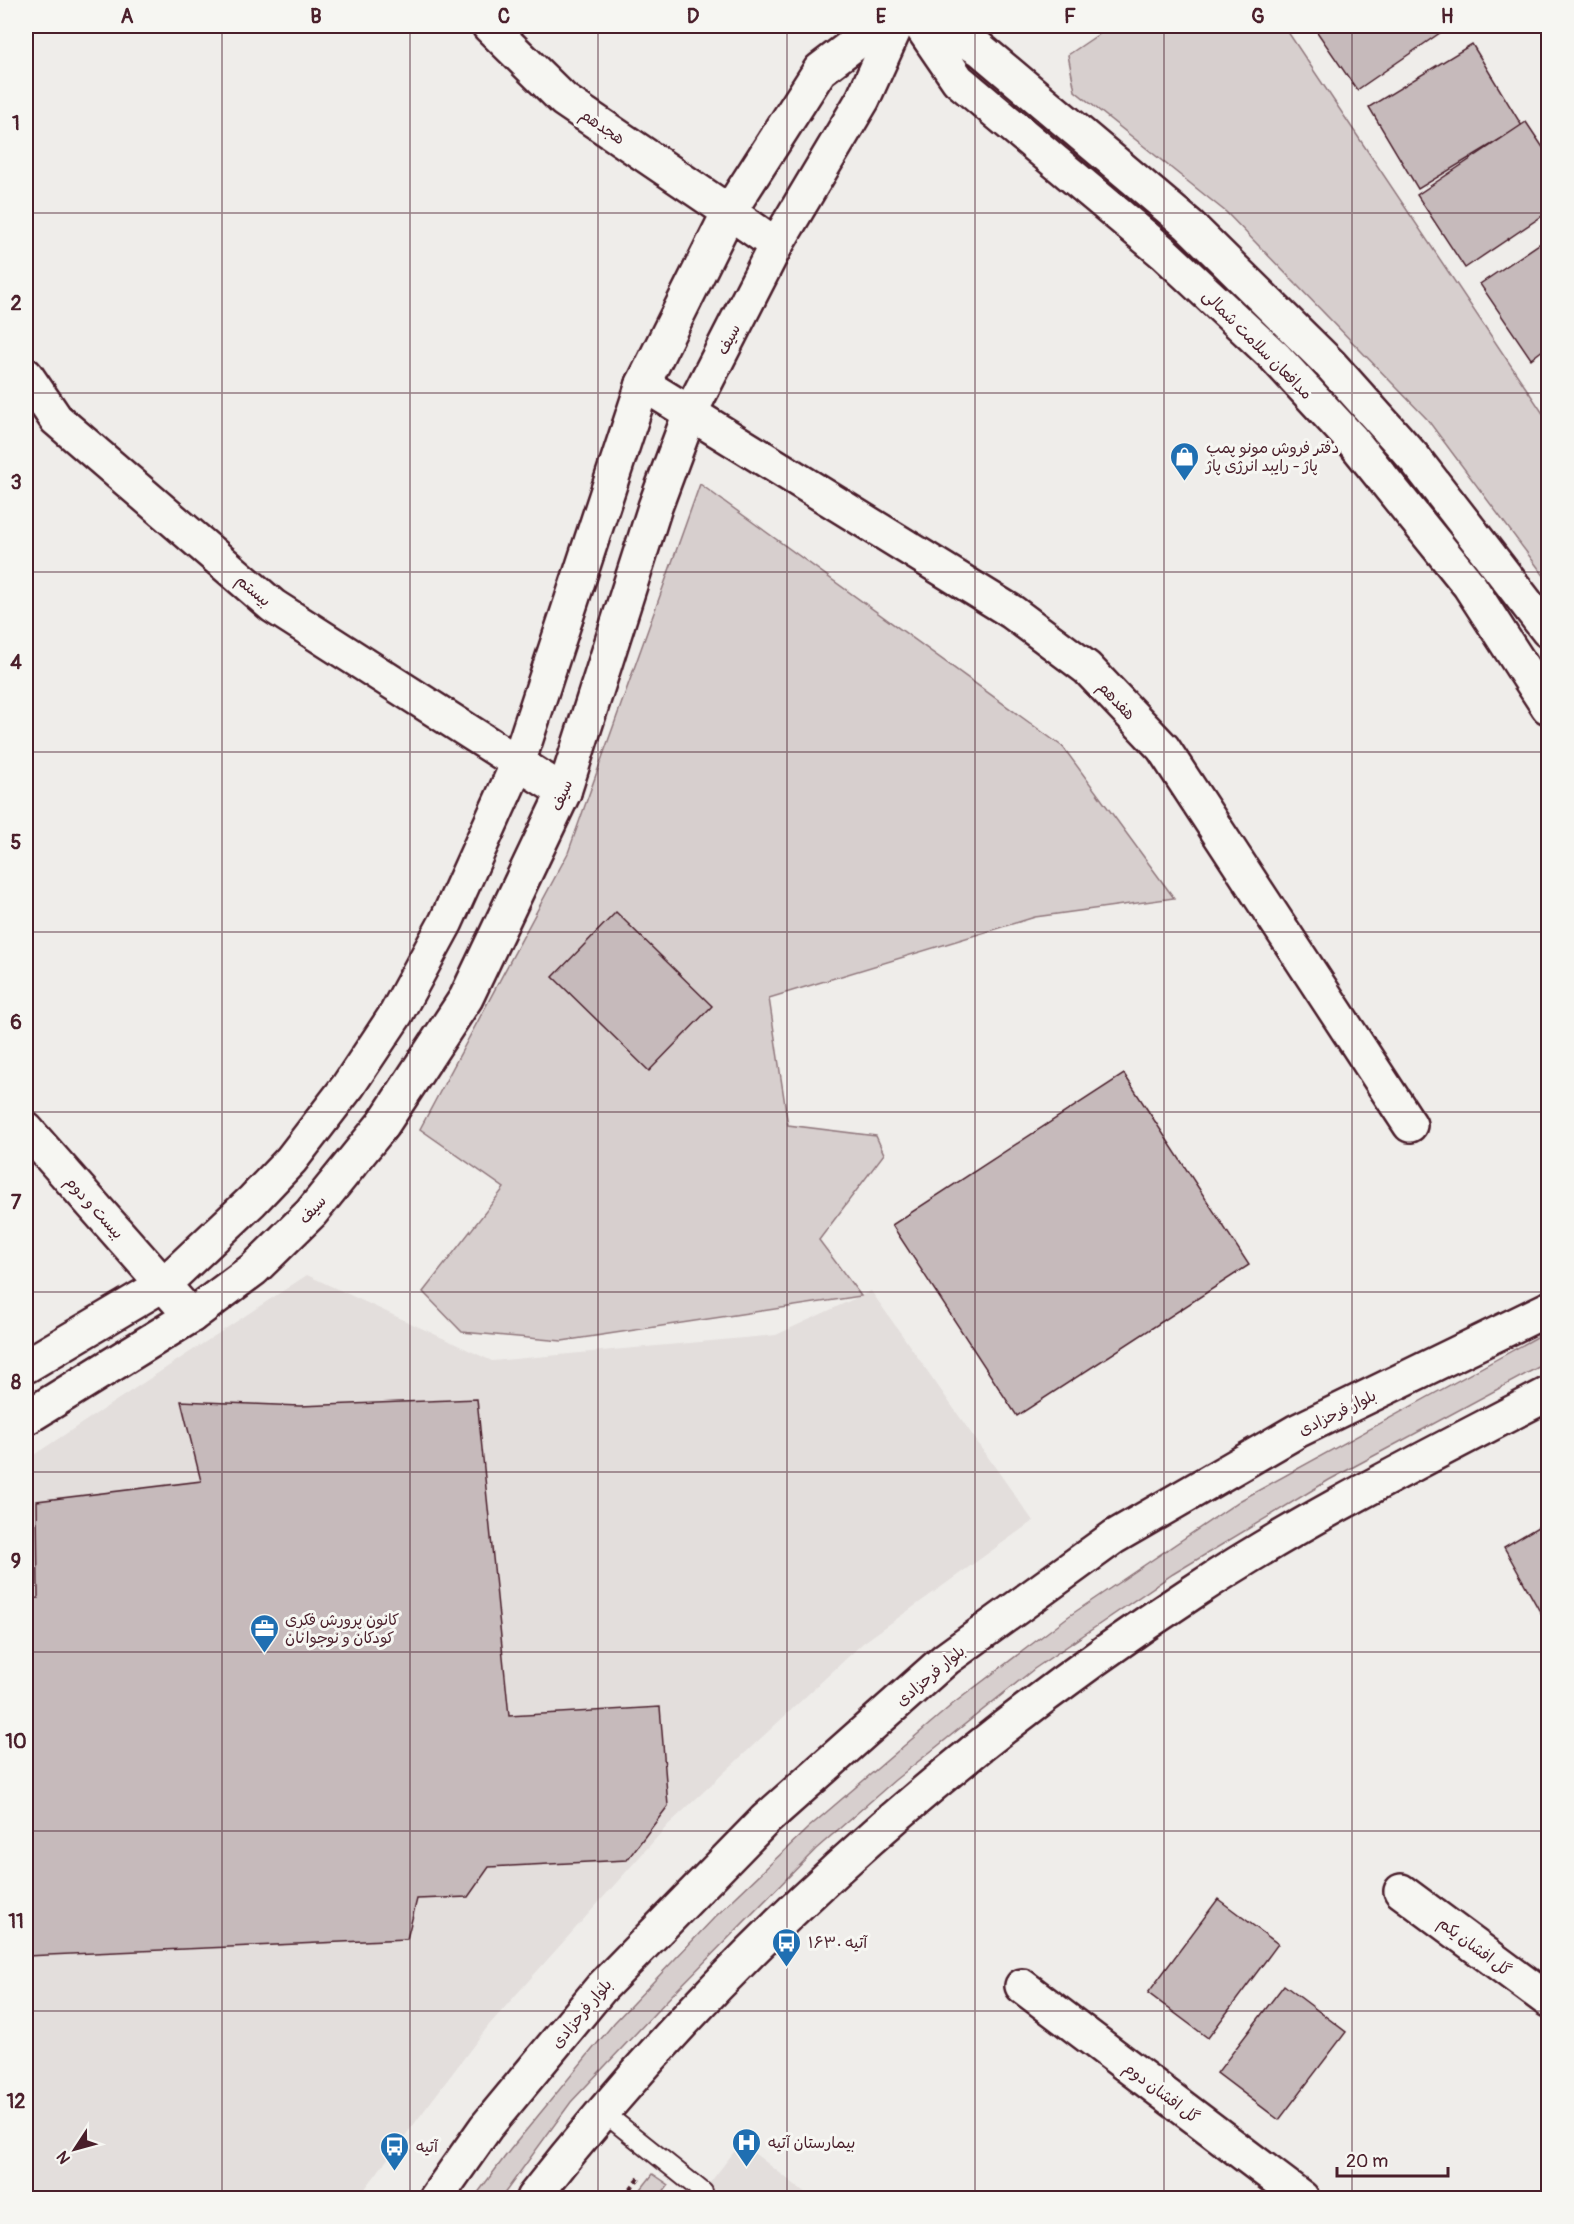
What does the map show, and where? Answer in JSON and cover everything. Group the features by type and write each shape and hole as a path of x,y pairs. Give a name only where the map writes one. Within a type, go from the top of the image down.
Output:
{"street":[{"name":"هجدهم","path":"489,26 564,100 776,245"},
{"path":"26,1366 164,1284 252,1201 291,1160 348,1086 396,1014 446,921 518,763 643,384 729,212 820,70 878,26"},
{"name":"سیف","path":"26,1418 191,1316 254,1269 311,1213 383,1124 466,998 564,792 655,507 690,413 776,245 863,99 896,26"},
{"name":"مدافعان سلامت شمالی","path":"921,26 958,80 1164,253 1275,357 1345,431 1469,585 1548,707"},
{"path":"941,26 980,49 1189,225 1330,364 1415,459 1548,631"},
{"name":"بیستم","path":"26,375 56,419 273,606 564,792"},
{"name":"هفدهم","path":"643,384 1012,612 1087,668 1163,748 1410,1125"},
{"name":"بیست و دوم","path":"26,1129 191,1316"},
{"name":"بلوار فرحزادی","path":"436,2199 486,2127 601,1988 765,1820 946,1659 1114,1537 1134,1525 1297,1431 1548,1309"},
{"path":"533,2199 603,2112 659,2048 819,1885 915,1800 1009,1723 1083,1667 1196,1590 1341,1502 1548,1394"},
{"name":"گل افشان یکم","path":"1401,1891 1548,2000"},
{"name":"گل افشان دوم","path":"1022,1986 1302,2199"}],"lane":[{"path":"603,2112 703,2192"}],"path":[{"path":"623,2199 643,2172"}],"shaded area":[{"path":"1111,26 1284,26 1548,421 1548,581 1427,419 1226,212 1075,91 1068,55"},
{"path":"700,484 1063,747 1174,898 1035,917 769,998 788,1125 876,1136 884,1154 819,1240 861,1296 562,1341 462,1332 423,1292 504,1188 420,1129 568,853"},
{"path":"307,1275 492,1361 776,1335 871,1291 1033,1521 863,1643 669,1824 489,2025 358,2198 26,2198 26,1460"},
{"path":"1548,1331 1548,1362 1329,1480 1173,1574 1034,1669 895,1780 816,1849 672,1995 571,2102 501,2198 474,2198 510,2150 614,2023 715,1917 808,1828 954,1703 1069,1616 1241,1500"},
{"name":"بیمارستان آتیه","path":"741,2143 812,2198 698,2198"},
{"path":"653,2174 669,2185 659,2198 634,2198"}],"building":[{"path":"1313,26 1446,26 1447,28 1357,90"},
{"path":"1472,44 1522,126 1418,189 1369,107"},
{"path":"1526,122 1548,155 1548,212 1465,268 1417,195"},
{"path":"1548,238 1548,346 1531,359 1480,284"},
{"path":"616,912 712,1006 649,1071 553,977"},
{"path":"1124,1074 1249,1265 1017,1416 892,1225"},
{"name":"کانون پرورش فکری کودکان و نوجوانان","path":"477,1399 509,1716 660,1707 668,1806 627,1860 489,1867 468,1897 417,1899 407,1939 26,1956 26,1599 38,1598 37,1501 201,1481 181,1401 300,1406"},
{"path":"1548,1521 1548,1626 1504,1547"},
{"path":"1218,1899 1278,1944 1208,2038 1148,1993"},
{"path":"1284,1985 1346,2032 1279,2120 1217,2073"}],"place":[{"name":"دفتر فروش مونو پمپ پاژ - رایبد انرژی پاژ","path":"1185,482"},
{"name":"کانون پرورش فکری کودکان و نوجوانان","path":"264,1654"},
{"name":"آتیه ۱۶۳۰","path":"787,1968"},
{"name":"بیمارستان آتیه","path":"747,2168"},
{"name":"آتیه","path":"395,2172"}]}
